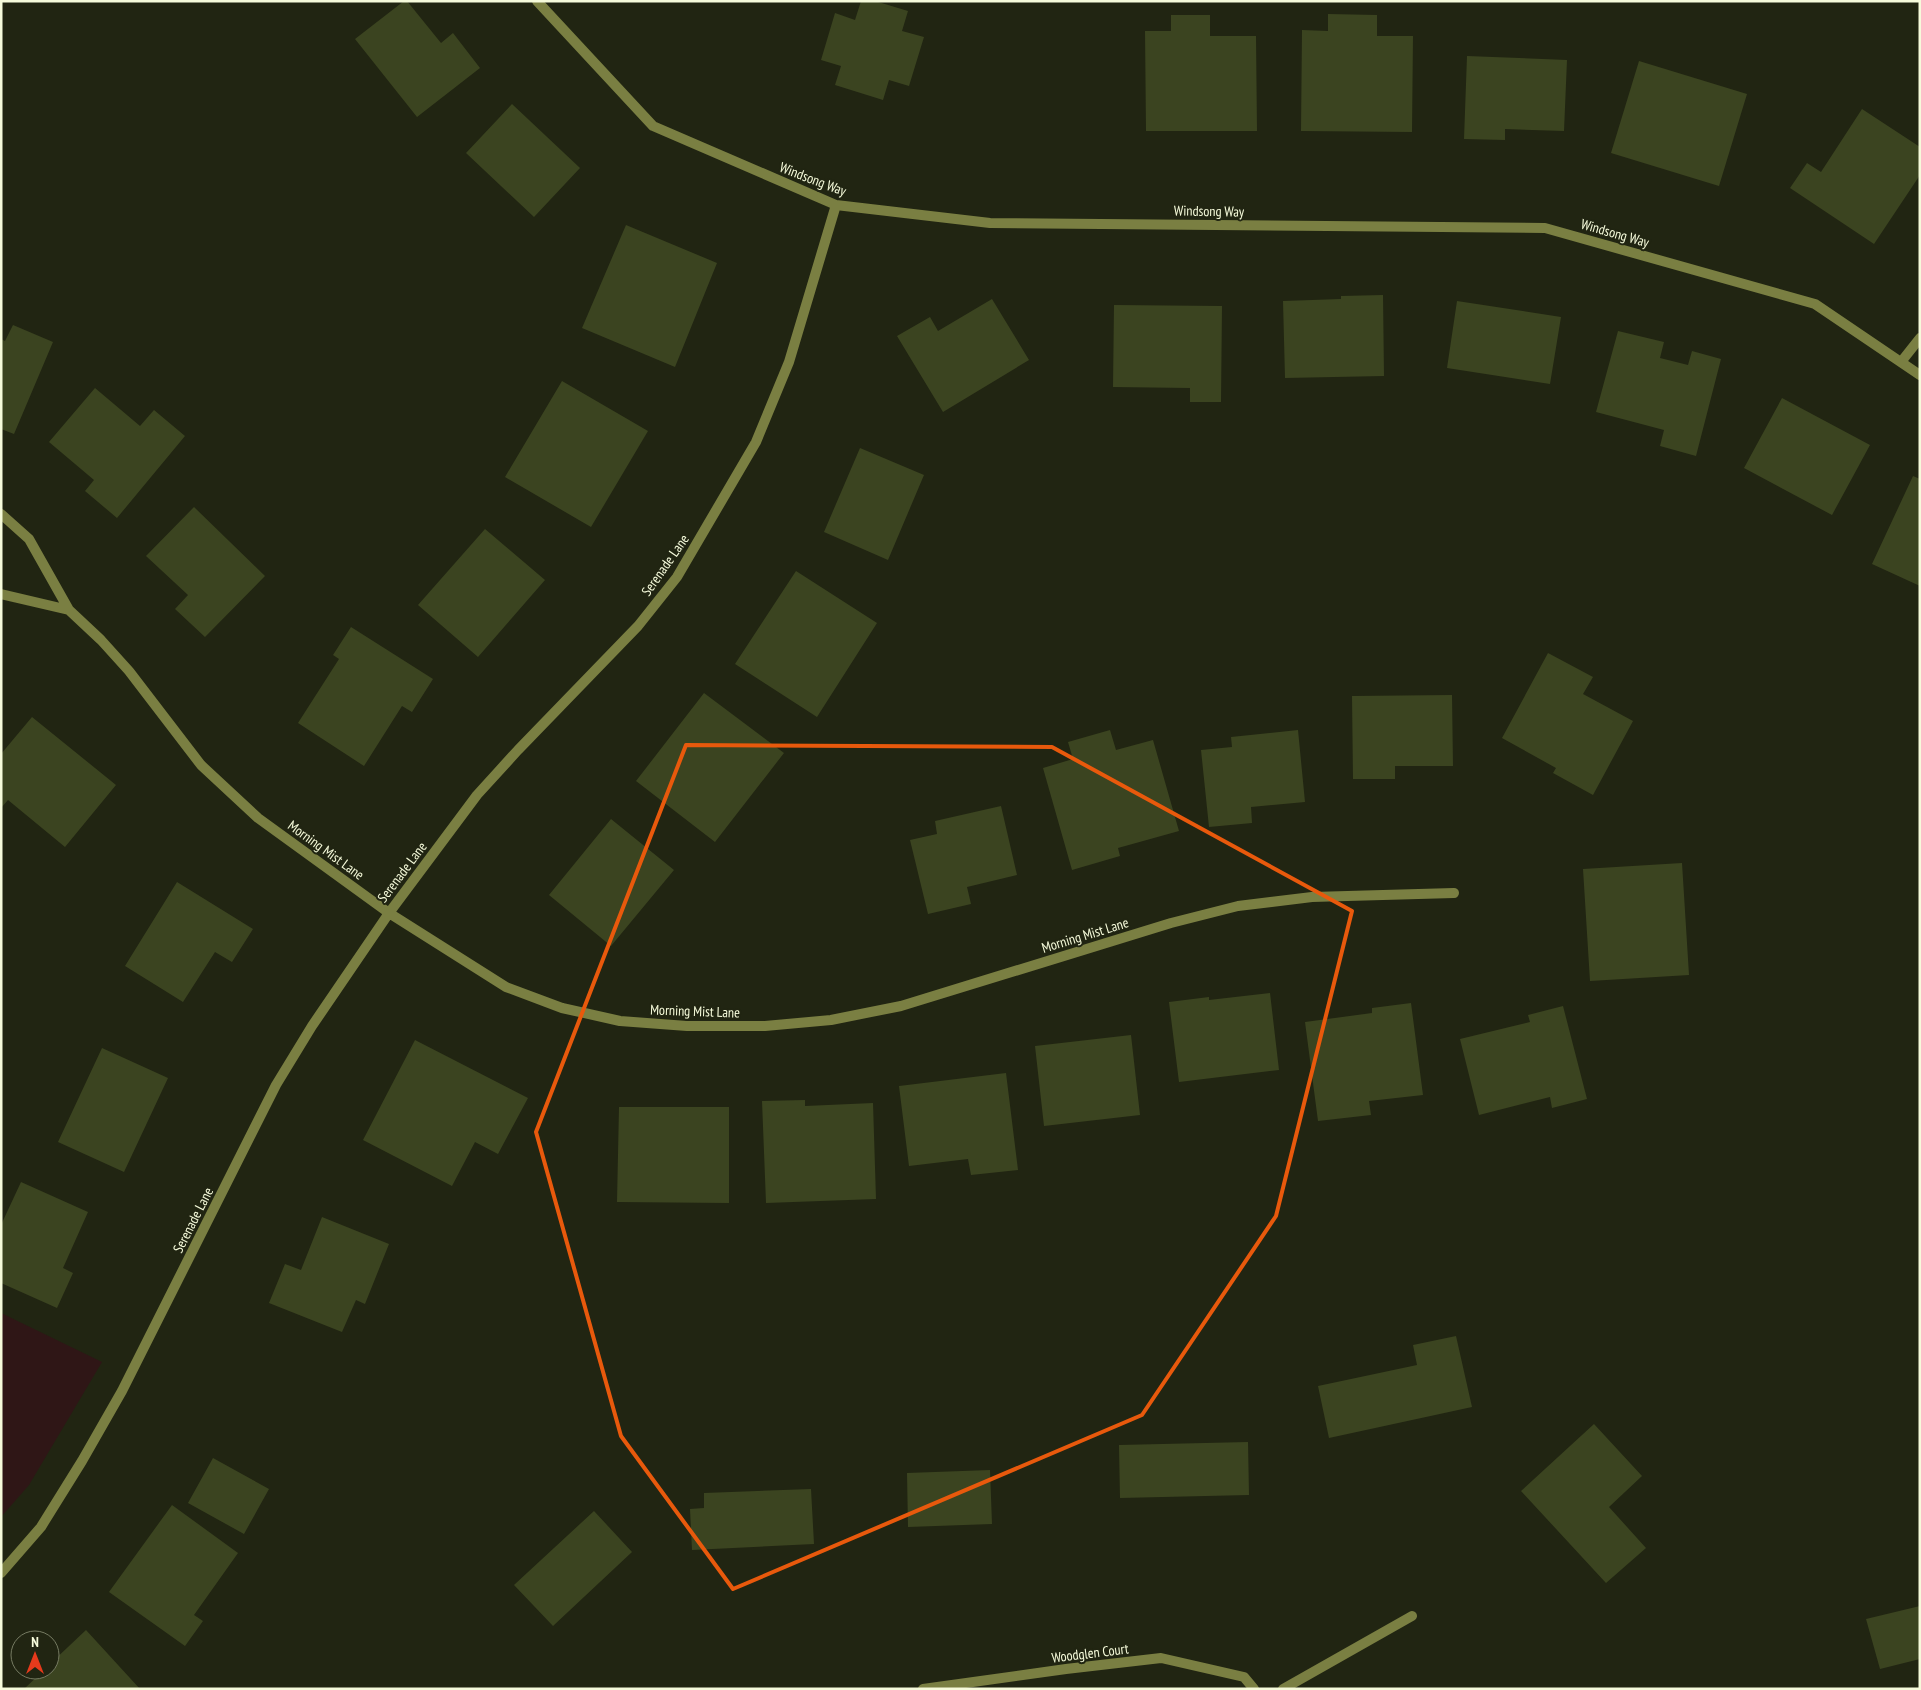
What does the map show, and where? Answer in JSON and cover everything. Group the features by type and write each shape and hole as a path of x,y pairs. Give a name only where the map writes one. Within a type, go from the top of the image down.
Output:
{"street":[{"name":"Windsong Way","path":"537,1 653,126 836,205 990,223 1545,228 1815,304 1920,374"},
{"name":"Serenade Lane","path":"1,1572 41,1527 122,1391 276,1085 312,1026 389,913 477,795 638,626 678,577 756,442 789,362 836,205"},
{"path":"1900,362 1920,338"},
{"name":"Morning Mist Lane","path":"1,514 29,539 69,610 101,640 129,671 202,765 258,818 389,913 506,987 562,1008 620,1021 687,1026 764,1026 831,1020 901,1006 1170,923 1238,906 1312,897 1454,893"},
{"name":"Morning Mist Lane","path":"1,594 69,610"},
{"path":"1283,1689 1412,1616"},
{"name":"Woodglen Court","path":"923,1689 1161,1658 1244,1677 1254,1689"}],"highlighted area":[{"path":"686,745 1052,747 1352,911 1276,1216 1142,1415 733,1589 621,1436 536,1132"}],"shaded area":[{"path":"1,1313 102,1362 29,1485 1,1517"}],"building":[{"path":"404,1 407,1 441,43 453,33 480,68 417,117 355,39"},
{"path":"861,1 875,1 908,11 902,31 924,37 909,86 889,80 883,100 835,85 841,66 821,60 835,13 855,20"},
{"path":"1328,14 1377,15 1377,36 1413,36 1412,132 1301,131 1302,30 1328,31"},
{"path":"1171,15 1210,15 1210,36 1256,36 1257,131 1146,131 1145,31 1171,31"},
{"path":"1467,56 1567,60 1564,131 1505,129 1505,140 1464,139"},
{"path":"1639,61 1747,94 1719,186 1611,153"},
{"path":"512,104 580,168 534,217 466,153"},
{"path":"1862,109 1920,147 1920,175 1874,244 1790,188 1807,163 1821,172"},
{"path":"626,225 717,263 675,367 582,328"},
{"path":"1383,295 1384,376 1285,378 1283,301 1341,299 1341,296"},
{"path":"992,299 1029,360 943,412 897,336 930,317 938,331"},
{"path":"1457,301 1561,317 1550,384 1447,368"},
{"path":"1114,305 1222,306 1221,402 1190,402 1190,388 1113,387"},
{"path":"13,325 53,342 14,434 1,429 1,339 5,341"},
{"path":"1618,331 1664,342 1660,358 1688,365 1692,351 1721,359 1696,456 1660,446 1664,430 1596,412"},
{"path":"562,381 648,431 591,527 505,477"},
{"path":"95,388 140,426 154,410 185,436 117,518 85,491 94,480 49,442"},
{"path":"1782,398 1870,445 1832,515 1744,468"},
{"path":"860,448 924,475 888,560 824,532"},
{"path":"1913,476 1920,479 1920,586 1872,564"},
{"path":"194,507 265,576 205,637 175,609 188,595 146,556"},
{"path":"485,529 545,580 478,657 418,605"},
{"path":"796,571 877,623 817,717 735,664"},
{"path":"351,627 433,679 412,712 402,706 364,766 298,723 339,659 333,655"},
{"path":"1548,653 1593,677 1583,694 1633,721 1593,795 1553,773 1556,768 1502,738"},
{"path":"704,693 784,753 715,842 636,781"},
{"path":"1452,695 1453,766 1395,766 1395,779 1353,779 1352,696"},
{"path":"32,717 116,785 65,847 8,800 1,808 1,754"},
{"path":"1110,730 1116,750 1153,740 1179,831 1118,848 1120,856 1072,870 1043,768 1073,759 1068,742"},
{"path":"1298,730 1305,802 1251,807 1252,823 1209,827 1201,750 1232,747 1231,737"},
{"path":"1001,806 1017,875 967,887 971,904 928,914 910,840 937,834 935,821"},
{"path":"611,819 674,870 611,946 549,895"},
{"path":"1682,863 1689,975 1590,981 1583,869"},
{"path":"177,882 253,929 232,962 215,952 183,1002 125,966"},
{"path":"1270,993 1279,1070 1179,1082 1169,1002 1209,997 1209,1000"},
{"path":"1411,1003 1423,1095 1369,1101 1371,1115 1318,1121 1305,1022 1372,1013 1372,1008"},
{"path":"1563,1006 1587,1099 1552,1108 1550,1097 1479,1115 1460,1039 1530,1022 1528,1015"},
{"path":"1131,1035 1140,1115 1044,1126 1035,1046"},
{"path":"415,1040 528,1098 498,1154 475,1142 452,1186 363,1140"},
{"path":"102,1048 168,1078 124,1172 58,1142"},
{"path":"1006,1073 1018,1170 971,1175 968,1159 909,1166 899,1086"},
{"path":"805,1100 805,1106 873,1103 876,1199 766,1203 762,1101"},
{"path":"619,1107 729,1107 729,1203 617,1202"},
{"path":"21,1182 88,1212 63,1268 73,1273 57,1308 1,1283 1,1225"},
{"path":"322,1217 389,1244 365,1304 356,1300 342,1332 269,1303 285,1264 301,1270"},
{"path":"1456,1336 1472,1407 1329,1438 1318,1386 1417,1365 1413,1345"},
{"path":"1594,1424 1642,1476 1609,1507 1646,1548 1606,1583 1521,1491"},
{"path":"1248,1442 1249,1495 1120,1498 1119,1445"},
{"path":"213,1458 269,1489 244,1534 188,1503"},
{"path":"990,1470 992,1524 908,1527 907,1473"},
{"path":"811,1489 814,1544 692,1550 690,1509 704,1508 704,1493"},
{"path":"172,1505 238,1553 194,1615 203,1621 185,1646 109,1592"},
{"path":"594,1511 632,1552 553,1626 514,1585"},
{"path":"1920,1606 1920,1659 1880,1669 1866,1619"},
{"path":"86,1630 140,1689 24,1689 33,1680 60,1680 60,1655"}]}
